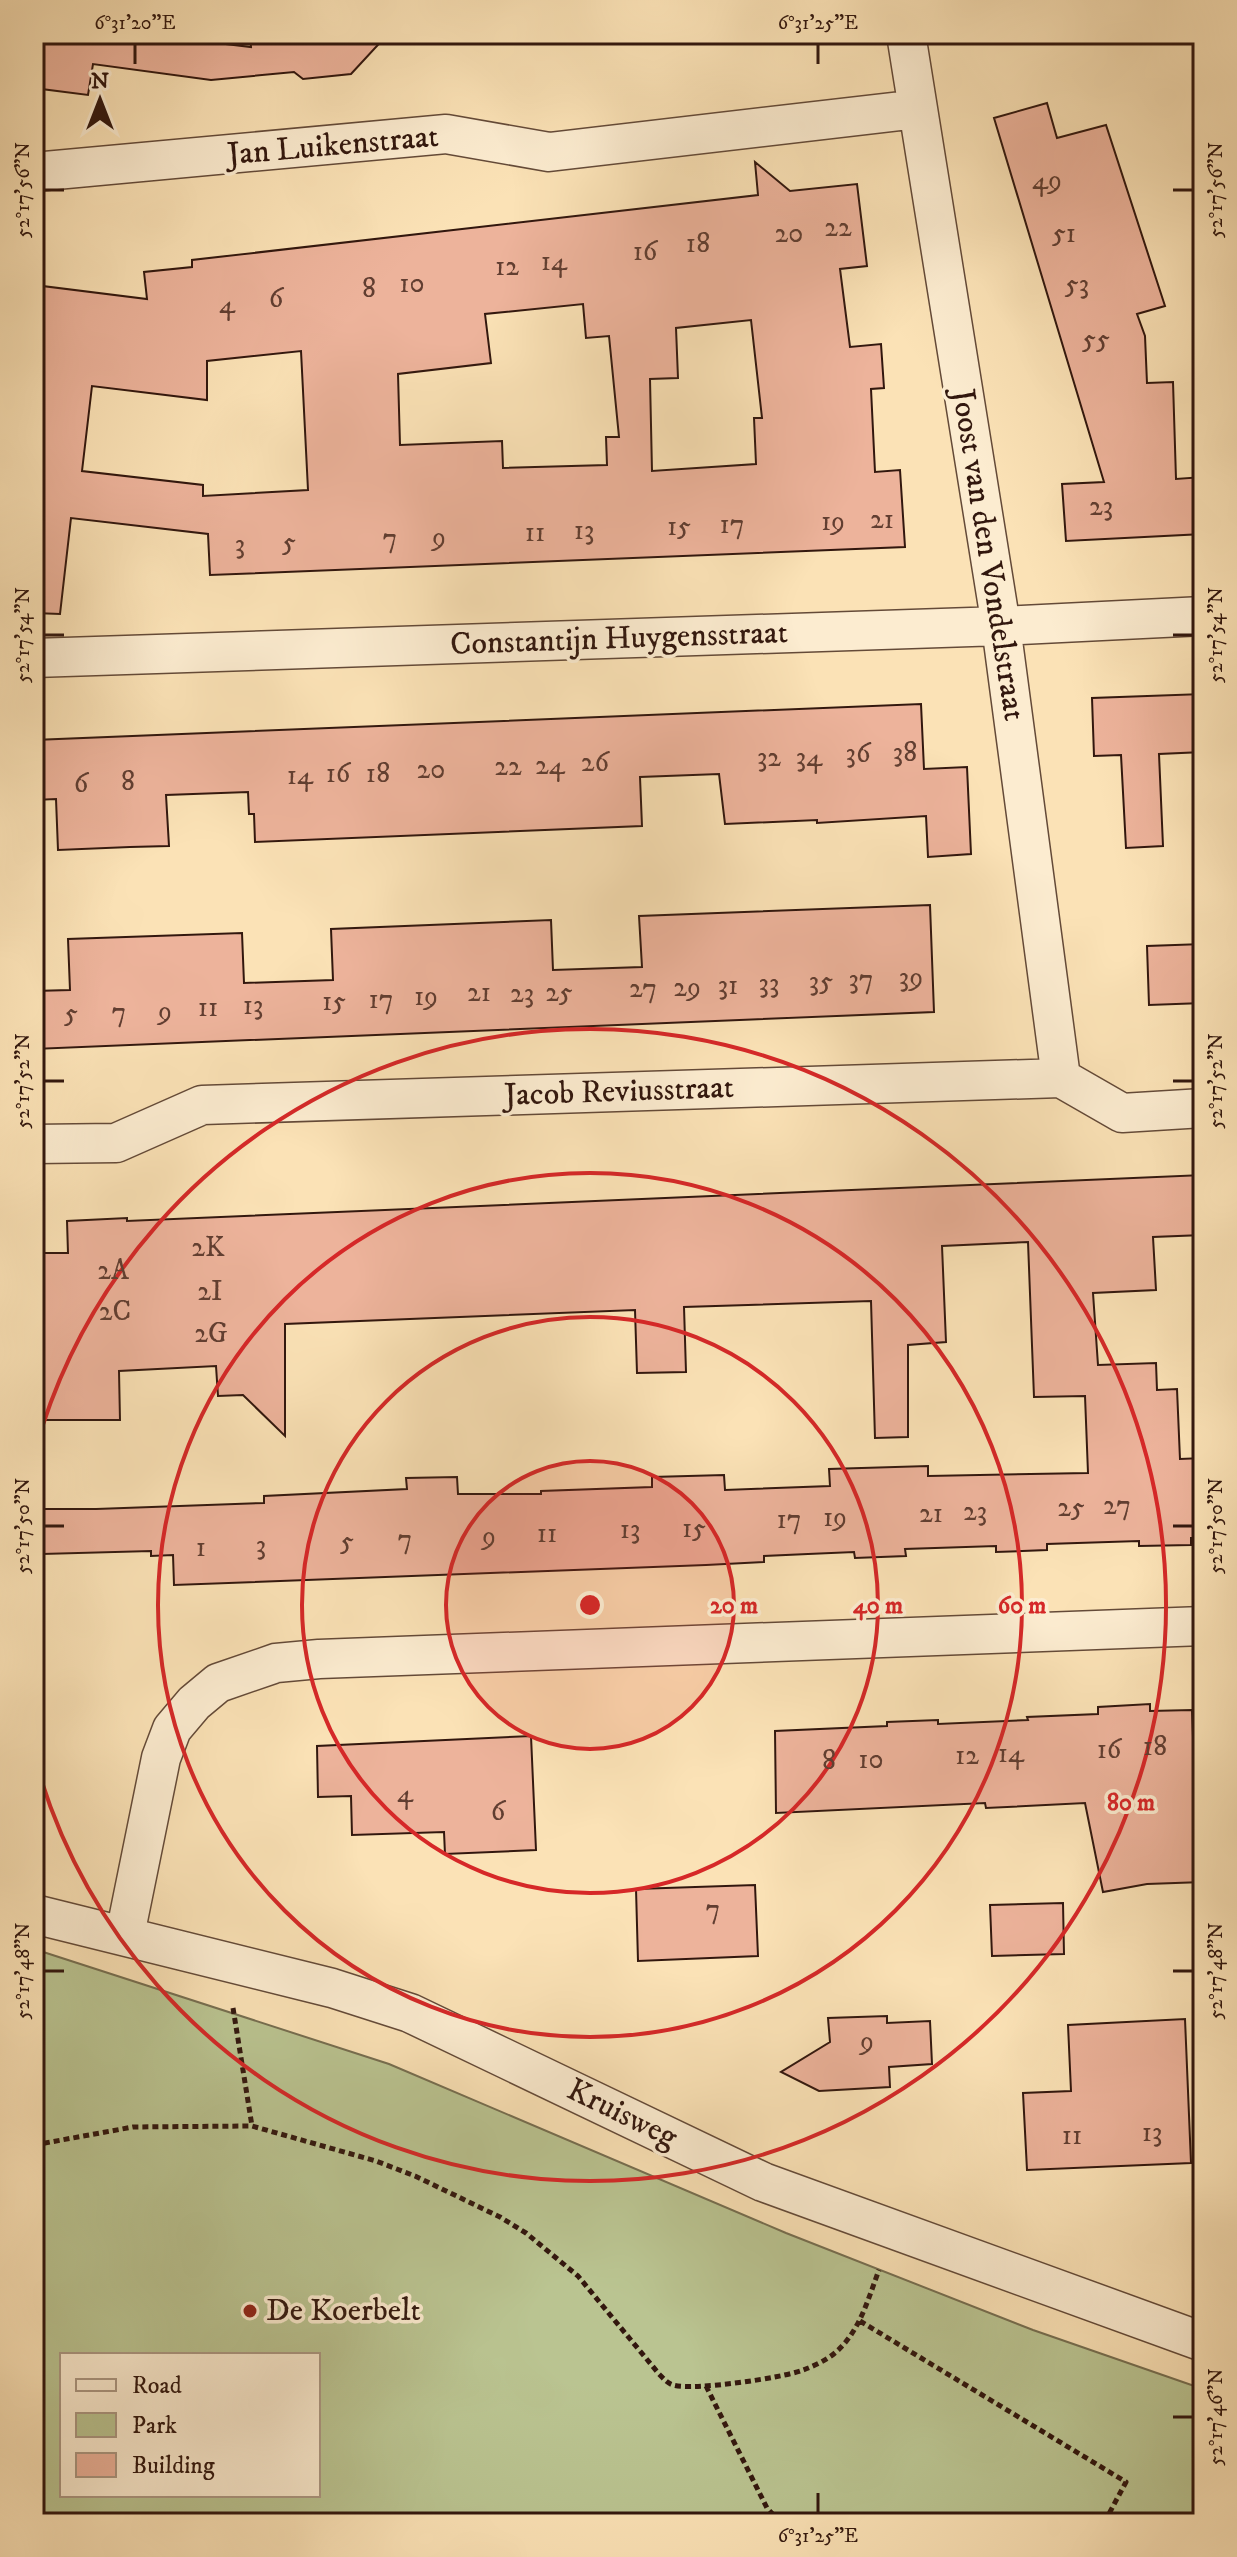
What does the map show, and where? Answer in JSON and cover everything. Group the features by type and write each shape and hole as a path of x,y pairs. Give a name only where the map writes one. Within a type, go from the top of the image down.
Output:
{"street":[{"name":"Joost van den Vondelstraat","path":"906,34 1001,626 1061,1078"},
{"name":"Jan Luikenstraat","path":"34,172 446,134 549,152 918,109"},
{"name":"Constantijn Huygensstraat","path":"34,658 1001,626 1203,616"},
{"path":"1061,1078 1122,1113 1203,1108"},
{"name":"Jacob Reviusstraat","path":"34,1144 116,1143 202,1105 1061,1078"},
{"path":"125,1935 161,1758 172,1729 194,1703 218,1683 276,1663 1203,1626"},
{"name":"Kruisweg","path":"34,1914 332,1988 410,2013 763,2182 1203,2342"}],"path":[{"path":"226,1962 252,2126"},
{"path":"34,2145 133,2127 252,2126 376,2161 415,2176 526,2233 578,2276 669,2384 706,2386 801,2371 837,2351 860,2321 894,2231"},
{"path":"860,2321 1126,2482 1104,2523"},
{"path":"706,2386 767,2508 781,2523"}],"green space":[{"path":"34,1949 389,2064 786,2233 1033,2330 1203,2389 1203,2523 34,2523"}],"building":[{"path":"51,34 143,34 251,47 250,34 388,34 351,74 303,79 294,72 211,80 93,64 88,95 34,88 34,35 50,37"},
{"path":"1047,103 1057,138 1106,125 1165,306 1137,314 1145,336 1147,383 1173,382 1176,479 1203,477 1203,534 1066,541 1062,484 1104,482 994,118"},
{"path":"755,162 790,191 857,184 867,266 840,269 850,347 881,344 884,388 871,389 875,472 900,470 905,547 210,575 208,534 71,518 60,614 34,613 34,285 147,299 144,272 192,267 192,260 758,195","holes":["583,304 586,338 609,336 619,437 606,437 607,465 503,468 502,441 400,445 398,374 491,363 485,314","751,320 762,418 754,418 756,464 652,471 650,379 678,378 676,328","301,351 308,490 203,496 203,485 82,471 92,386 207,400 207,361"]},
{"path":"1203,694 1203,752 1159,754 1163,846 1126,848 1121,755 1094,756 1092,698"},
{"path":"921,704 924,769 967,767 971,854 928,857 926,816 817,823 817,820 725,824 719,774 640,777 642,826 255,842 254,814 249,814 248,792 166,795 169,846 58,850 56,799 34,800 34,740"},
{"path":"930,905 934,1012 34,1049 34,991 70,990 68,939 242,933 244,983 333,980 331,929 551,920 553,970 642,967 639,916"},
{"path":"1203,944 1203,1003 1149,1005 1147,946"},
{"path":"1203,1175 1203,1235 1153,1237 1156,1290 1093,1293 1098,1365 1156,1363 1157,1390 1177,1389 1180,1459 1203,1458 1203,1538 1191,1538 1191,1545 1139,1546 1139,1541 1047,1544 1047,1550 996,1552 996,1546 905,1549 906,1556 855,1558 854,1552 764,1556 764,1562 706,1565 174,1585 173,1555 151,1556 151,1551 42,1554 41,1509 264,1503 264,1496 407,1489 406,1478 457,1477 458,1494 541,1494 541,1491 652,1487 652,1477 724,1475 725,1490 830,1486 829,1469 928,1466 928,1476 1088,1473 1085,1396 1034,1397 1028,1242 942,1246 946,1342 908,1345 908,1437 875,1438 871,1301 684,1307 686,1372 637,1373 635,1310 285,1324 285,1436 243,1395 218,1396 216,1366 119,1371 120,1420 38,1420 34,1253 68,1253 67,1221 127,1218 127,1221"},
{"path":"1150,1704 1150,1711 1192,1710 1195,1790 1203,1789 1203,1882 1147,1884 1103,1892 1085,1803 986,1808 985,1803 776,1813 775,1731 887,1726 887,1722 938,1720 938,1724 1028,1720 1027,1717 1098,1714 1098,1707"},
{"path":"531,1736 536,1850 445,1854 444,1832 352,1835 351,1796 318,1797 317,1746"},
{"path":"755,1885 758,1956 638,1961 636,1889"},
{"path":"1063,1903 1064,1954 992,1956 990,1905"},
{"path":"887,2016 887,2023 930,2021 932,2064 889,2067 890,2087 819,2091 781,2072 830,2042 828,2018"},
{"path":"1185,2019 1191,2163 1027,2170 1023,2093 1071,2091 1068,2025"}],"place":[{"name":"De Koerbelt","path":"250,2311"}]}
